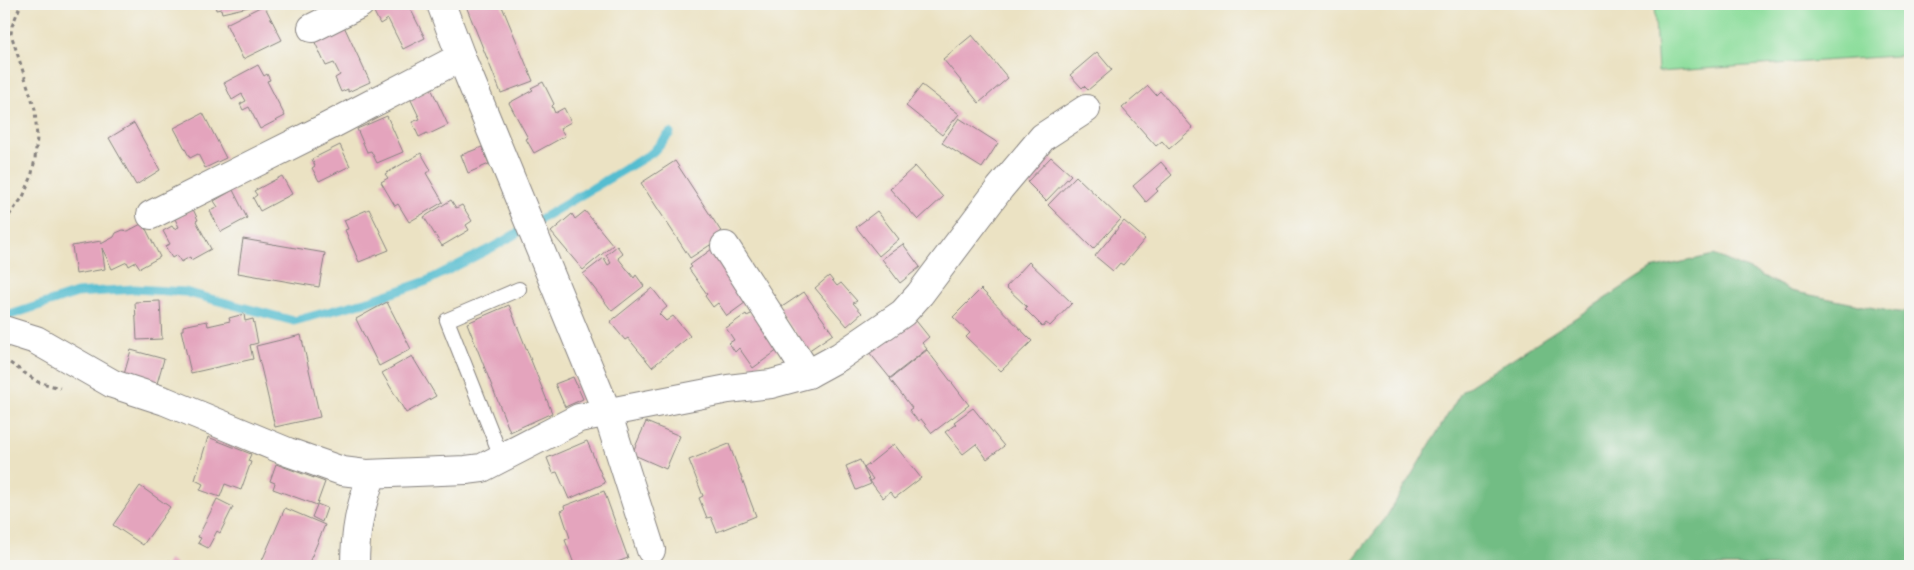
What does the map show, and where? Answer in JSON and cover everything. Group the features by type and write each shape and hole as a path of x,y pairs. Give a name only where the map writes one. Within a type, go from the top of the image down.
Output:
{"street":[{"path":"312,28 360,4"},
{"path":"441,4 606,412 651,550"},
{"path":"150,215 329,126 461,57"},
{"path":"4,330 36,340 114,384 165,401 288,452 342,471 372,474 482,468 579,418 728,389 771,384 808,374 839,357 903,313 920,294 1000,188 1043,137 1086,109"},
{"path":"725,246 808,374"},
{"path":"355,566 356,527 362,501 372,474"}],"lane":[{"path":"502,459 447,320 519,289"}],"path":[{"path":"4,222 23,197 31,178 36,152 35,109 12,34 12,26 21,4"}],"green space":[{"path":"1654,4 1910,4 1910,55 1658,72"},
{"path":"1714,255 1757,273 1791,291 1889,311 1910,313 1910,566 1348,566 1385,519 1462,391 1651,269"}],"building":[{"path":"215,4 257,5 222,13 221,9 216,10"},
{"path":"316,4 333,4 318,9"},
{"path":"379,4 408,4 425,38 403,49 388,19 380,24 372,8"},
{"path":"473,4 501,4 533,81 501,93 466,6"},
{"path":"264,5 282,40 243,59 226,24"},
{"path":"342,22 370,82 348,92 348,89 341,92 335,78 340,75 334,63 326,66 312,36"},
{"path":"972,35 1008,78 979,103 943,59"},
{"path":"1097,52 1112,70 1088,90 1084,86 1082,88 1070,75"},
{"path":"258,65 264,76 267,74 270,80 267,81 285,116 260,129 249,107 243,110 240,104 246,101 242,94 232,100 224,83"},
{"path":"543,82 554,104 552,106 555,113 564,108 571,122 560,128 565,136 534,153 509,103 533,90 531,88"},
{"path":"922,85 959,114 942,135 906,106"},
{"path":"1148,86 1156,95 1160,91 1193,128 1169,149 1162,141 1156,146 1122,108"},
{"path":"431,88 448,125 419,137 412,122 420,119 410,98"},
{"path":"203,113 226,158 205,168 198,154 190,158 174,128"},
{"path":"387,116 403,152 377,163 371,151 367,152 357,129"},
{"path":"959,118 998,143 982,168 942,143"},
{"path":"134,123 160,170 136,185 109,138"},
{"path":"340,145 350,166 319,181 312,168 315,166 312,159"},
{"path":"482,147 489,164 468,173 461,155"},
{"path":"421,153 431,170 426,173 443,202 409,222 398,204 395,206 381,182 388,178 385,174"},
{"path":"1051,157 1071,175 1046,201 1027,182"},
{"path":"675,161 724,236 690,258 641,183"},
{"path":"1161,162 1172,175 1156,189 1158,191 1146,202 1133,186"},
{"path":"915,166 943,197 918,220 890,189"},
{"path":"282,176 292,194 260,211 253,198 257,195 254,191"},
{"path":"1076,176 1121,219 1093,249 1048,205"},
{"path":"233,190 247,218 221,232 210,211 218,207 214,201"},
{"path":"451,200 456,208 462,205 472,221 466,225 469,230 442,246 424,217"},
{"path":"193,209 198,220 196,221 211,249 191,260 190,257 181,262 177,255 172,258 165,246 170,244 163,231 172,226 174,229 179,227 175,219"},
{"path":"369,209 389,250 359,262 345,230 348,229 344,220"},
{"path":"585,211 613,245 583,270 551,232 572,214 575,219"},
{"path":"877,211 899,239 879,256 856,227"},
{"path":"1124,221 1145,239 1123,265 1120,263 1113,271 1095,256"},
{"path":"143,223 160,257 140,268 136,262 129,266 127,262 112,269 102,248 105,269 76,274 72,246 101,241 101,244 114,237 116,233 123,230 128,231"},
{"path":"243,239 325,253 319,287 238,273"},
{"path":"903,244 920,267 900,283 882,259"},
{"path":"617,246 623,254 618,258 634,278 636,275 644,286 612,311 583,274 604,258 608,265 611,263 606,255"},
{"path":"712,249 749,300 727,316 718,303 713,307 705,296 707,294 689,269 692,267 690,265"},
{"path":"1029,262 1072,303 1050,326 1046,323 1043,327 1025,309 1027,307 1006,287"},
{"path":"829,276 837,286 841,283 857,301 853,303 862,313 847,326 815,288"},
{"path":"652,288 667,307 659,314 666,321 673,316 690,336 652,367 628,338 625,340 610,322"},
{"path":"981,289 1032,341 1001,371 966,337 970,333 953,317"},
{"path":"804,292 833,334 808,351 779,309"},
{"path":"160,301 162,339 137,340 135,302"},
{"path":"387,302 411,349 379,366 356,319"},
{"path":"509,305 552,413 510,432 467,323"},
{"path":"753,313 778,350 753,368 739,348 735,352 729,343 734,340 726,328 746,314 747,316"},
{"path":"244,314 245,321 253,319 258,343 250,345 253,359 191,373 181,330 183,330 183,326 207,321 208,326 230,321 229,318"},
{"path":"913,317 929,337 922,343 927,349 890,378 869,352"},
{"path":"301,335 320,417 275,427 256,346"},
{"path":"131,350 164,359 156,387 123,378"},
{"path":"927,350 969,405 932,433 921,419 918,421 909,410 912,408 890,379"},
{"path":"412,356 436,396 406,413 382,373"},
{"path":"573,377 583,399 565,407 555,384"},
{"path":"973,408 1004,446 987,459 976,444 963,454 945,432 956,424 954,422"},
{"path":"646,422 680,436 666,469 632,454"},
{"path":"208,437 251,454 248,461 251,462 241,490 225,484 220,497 200,490 203,484 195,480"},
{"path":"587,441 605,483 569,499 557,472 553,473 547,458"},
{"path":"729,444 756,516 717,532 711,517 707,518 699,498 703,496 689,460"},
{"path":"894,444 921,478 895,498 890,492 883,498 870,481 873,479 864,468"},
{"path":"860,460 871,484 856,490 846,466"},
{"path":"276,464 325,482 317,504 327,508 322,522 312,517 317,505 273,489 275,483 270,481"},
{"path":"140,486 170,507 143,545 113,525"},
{"path":"604,491 628,558 607,566 581,566 580,562 574,564 565,540 570,538 561,511 565,509 564,506"},
{"path":"217,499 233,507 220,533 217,531 208,548 198,543 201,538 198,537"},
{"path":"285,508 325,525 308,565 301,563 299,566 265,566 261,563"},
{"path":"169,560 179,566 165,566"}],"waterway":[{"path":"4,317 77,293 134,289 185,292 294,321 372,300 427,281 497,245 652,153 670,133"}]}
